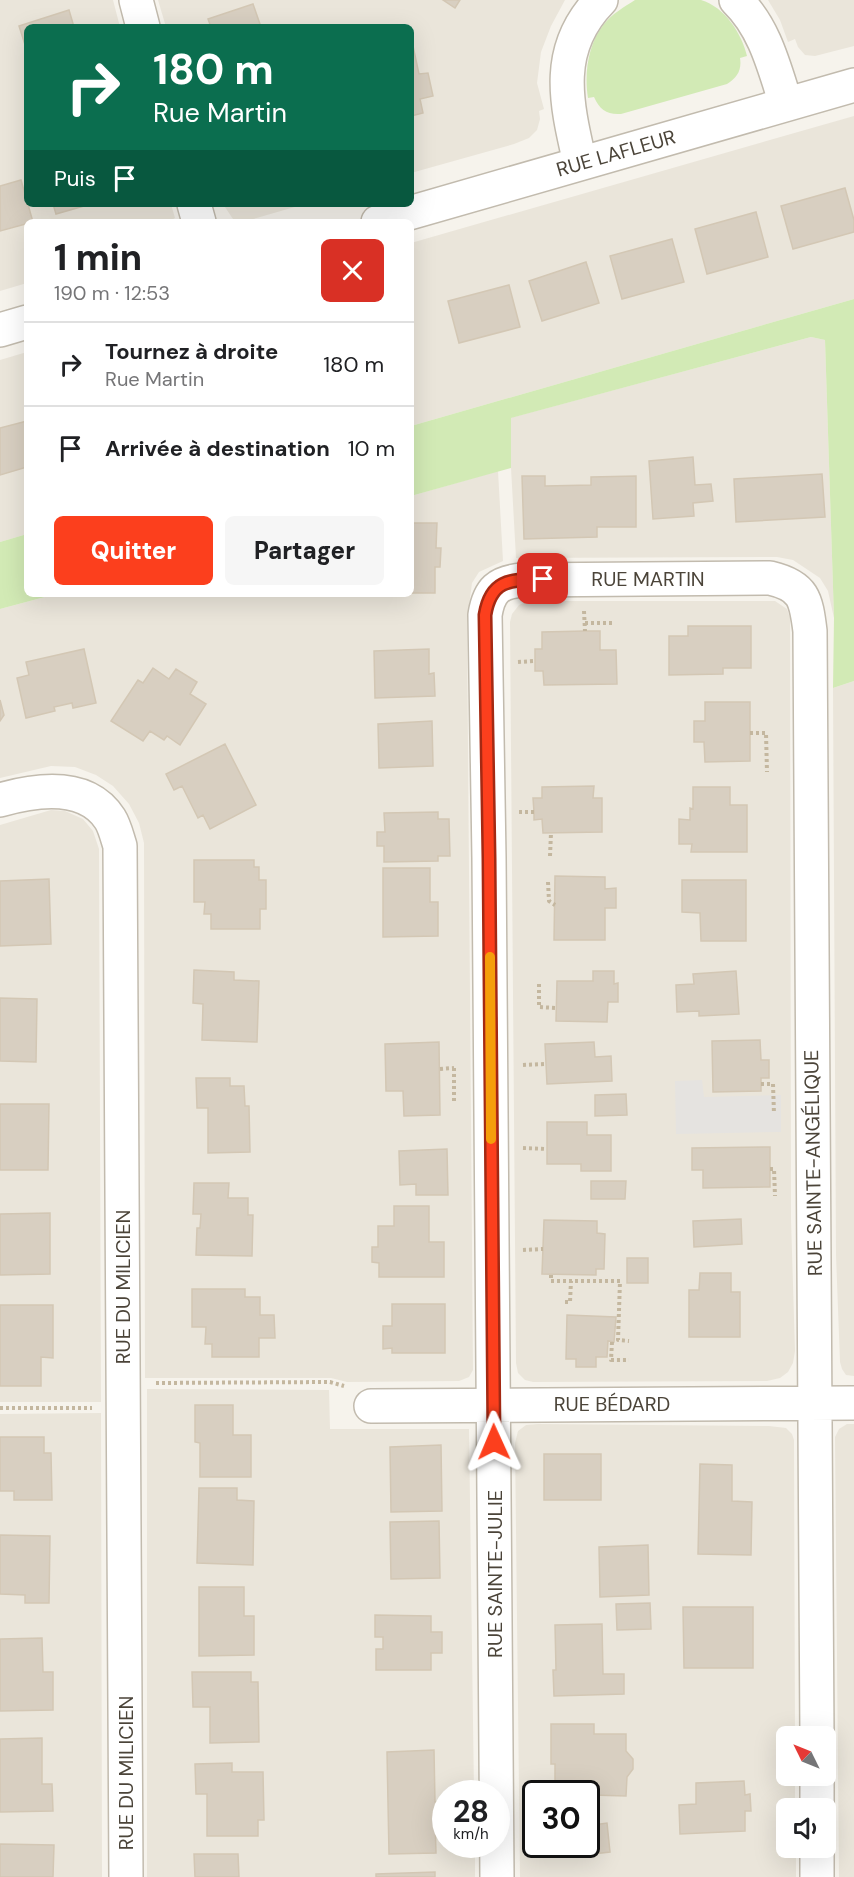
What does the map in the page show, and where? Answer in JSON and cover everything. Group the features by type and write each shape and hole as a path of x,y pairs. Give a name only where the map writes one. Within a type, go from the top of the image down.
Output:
{"street":[{"path":"135,0 142,24"},
{"path":"580,163 568,103 567,71 572,44 579,27 601,0"},
{"path":"736,0 753,20 761,34 771,56 786,104"},
{"name":"RUE LAFLEUR","path":"388,219 854,85"},
{"path":"0,330 24,323"},
{"name":"RUE MARTIN","path":"495,590 505,582 523,580 764,578 781,580 800,591"},
{"name":"RUE SAINTE-JULIE","path":"495,590 490,597 485,615 497,1877"},
{"name":"RUE SAINTE-ANGÉLIQUE","path":"800,591 806,602 810,631 817,1726"},
{"name":"RUE DU MILICIEN","path":"0,800 49,790 75,795 90,801 110,819 120,846 126,1877"},
{"name":"RUE BÉDARD","path":"371,1406 854,1403"},
{"path":"817,1858 817,1877"}],"path":[{"path":"584,602 585,632"},
{"path":"585,623 613,623"},
{"path":"510,663 535,661"},
{"path":"750,734 766,733 767,772"},
{"path":"550,856 551,833"},
{"path":"548,882 549,901 555,905"},
{"path":"539,984 539,1007 556,1008"},
{"path":"514,1065 546,1064"},
{"path":"454,1068 454,1103"},
{"path":"761,1084 773,1084 774,1114"},
{"path":"514,1148 547,1149"},
{"path":"770,1169 774,1169 775,1196"},
{"path":"515,1250 543,1249"},
{"path":"552,1275 551,1281 620,1281 618,1340 628,1341"},
{"path":"565,1302 570,1302 570,1281"},
{"path":"612,1342 611,1360 628,1360"},
{"path":"146,1383 330,1382 344,1386"},
{"path":"0,1407 102,1408"}],"shaded area":[{"path":"0,0 113,0 119,24 24,24 24,207 172,207 175,218 24,219 24,284 0,291"},
{"path":"158,0 565,0 551,26 541,52 537,83 544,109 539,111 540,119 537,130 529,138 514,144 414,172 414,24 165,24"},
{"path":"768,0 854,0 854,46 815,56 805,55 795,39 788,42 780,20"},
{"path":"854,116 854,299 414,425 414,242"},
{"path":"225,207 295,207 253,219 233,219"},
{"path":"811,337 825,340 834,618 828,591 820,578 793,560 777,557 516,558 510,418"},
{"path":"24,353 24,535 0,542 0,360"},
{"path":"498,471 503,561 479,572 472,583 467,621 473,1370 469,1377 459,1381 347,1382 331,1378 145,1378 144,843 139,823 129,804 113,786 96,775 75,767 51,766 0,778 0,609 45,597 414,597 414,495"},
{"path":"528,601 775,601 787,609 790,618 791,1219 795,1351 793,1363 788,1372 780,1378 767,1381 533,1382 525,1380 518,1373 516,1363 510,622 512,614 519,605"},
{"path":"854,681 854,1376 846,1375 840,1362 836,1255 833,688"},
{"path":"51,810 65,811 83,819 93,831 99,849 101,1402 0,1402 0,825"},
{"path":"702,1080 704,1097 781,1095 781,1132 676,1134 675,1081"},
{"path":"147,1389 329,1390 330,1429 469,1429 474,1780 432,1780 432,1858 475,1858 475,1877 147,1877"},
{"path":"101,1413 102,1877 0,1877 0,1414"},
{"path":"538,1424 769,1426 786,1428 792,1434 794,1440 795,1726 776,1726 776,1786 795,1786 795,1798 776,1798 776,1858 796,1858 796,1877 520,1877 515,1443 518,1431 526,1425"},
{"path":"847,1424 854,1424 854,1877 839,1877 835,1437 839,1429"}],"green space":[{"path":"635,0 701,0 718,9 737,30 747,56 740,58 739,70 734,79 727,84 621,114 604,111 594,97 588,98 588,59 594,40 607,20"},
{"path":"854,299 854,681 833,688 834,618 825,340 811,337 511,418 511,468 414,495 414,425"},
{"path":"24,535 24,597 45,597 0,609 0,542"}],"building":[{"path":"443,0 460,0 455,8"},
{"path":"253,4 260,24 210,24 208,19"},
{"path":"69,10 73,24 25,24"},
{"path":"24,24 24,42 19,26"},
{"path":"414,51 419,74 428,73 433,96 420,99 423,113 414,115"},
{"path":"21,180 24,190 24,207 29,207 32,219 24,219 24,224 0,231 0,186"},
{"path":"845,188 854,220 854,232 793,249 781,206"},
{"path":"54,207 80,207 56,214"},
{"path":"756,212 768,257 707,274 695,229"},
{"path":"672,239 684,282 622,299 610,256"},
{"path":"586,262 599,303 542,321 529,281"},
{"path":"509,285 520,327 459,343 448,301"},
{"path":"24,422 24,468 0,475 0,428"},
{"path":"693,457 695,485 711,484 713,501 693,503 694,516 653,519 649,461"},
{"path":"822,474 825,517 736,522 734,479"},
{"path":"522,476 545,476 545,486 591,485 591,477 636,476 636,527 597,527 597,537 524,539"},
{"path":"414,523 437,523 436,548 441,548 440,567 435,567 435,593 414,593"},
{"path":"688,626 751,626 751,668 723,668 723,674 669,675 669,636 688,636"},
{"path":"600,631 600,650 616,650 617,684 544,685 543,671 535,671 535,649 542,649 542,632"},
{"path":"84,649 96,703 73,708 72,703 54,707 55,711 26,718 17,678 29,675 26,662"},
{"path":"429,649 429,674 434,673 435,696 375,698 374,651"},
{"path":"153,668 169,679 176,669 197,682 190,694 206,704 180,745 167,736 164,740 150,731 143,741 111,721 138,680 143,683"},
{"path":"0,700 4,715 0,721"},
{"path":"705,702 750,702 750,761 705,762 704,742 694,742 694,721 705,721"},
{"path":"432,721 433,766 379,768 378,724"},
{"path":"225,744 256,805 210,829 203,815 198,818 182,786 174,790 166,774"},
{"path":"594,786 593,798 602,798 602,832 543,833 542,819 534,820 533,798 542,798 542,787"},
{"path":"693,787 730,787 730,805 747,805 747,852 691,852 692,844 679,844 679,819 690,820 690,808 693,809"},
{"path":"438,812 438,819 449,819 450,856 438,856 438,861 384,862 384,846 377,846 377,832 385,832 384,813"},
{"path":"194,860 254,860 254,867 259,867 259,880 266,880 266,909 260,909 260,929 211,929 211,914 204,914 205,902 194,902"},
{"path":"383,868 430,868 430,902 438,902 438,936 383,937"},
{"path":"555,876 605,877 605,889 616,888 616,908 605,908 605,940 554,940"},
{"path":"49,879 51,944 0,946 0,881"},
{"path":"682,880 746,880 746,941 701,941 700,913 682,912"},
{"path":"194,970 234,972 234,980 259,981 257,1042 202,1040 203,1004 193,1003"},
{"path":"593,971 614,971 614,984 618,983 618,1002 608,1002 607,1022 556,1021 557,981 593,981"},
{"path":"736,971 739,1014 699,1016 699,1011 677,1012 676,985 694,984 693,974"},
{"path":"0,998 37,999 36,1062 0,1061"},
{"path":"760,1040 761,1060 769,1060 769,1078 761,1078 761,1091 713,1092 712,1041"},
{"path":"439,1042 440,1115 404,1116 403,1091 386,1091 385,1044"},
{"path":"594,1042 595,1057 611,1056 612,1081 547,1084 545,1044"},
{"path":"196,1078 230,1078 230,1086 244,1086 245,1106 249,1106 250,1152 208,1153 208,1108 197,1108"},
{"path":"626,1094 627,1115 595,1116 595,1095"},
{"path":"0,1104 49,1104 48,1170 0,1170"},
{"path":"547,1122 587,1122 587,1135 611,1135 611,1171 581,1171 581,1164 547,1164"},
{"path":"770,1147 770,1187 703,1188 703,1170 692,1170 692,1148"},
{"path":"447,1149 448,1195 416,1195 416,1184 400,1185 399,1151"},
{"path":"591,1181 626,1181 625,1199 591,1199"},
{"path":"194,1183 229,1183 228,1198 248,1198 248,1215 253,1215 252,1256 196,1255 197,1228 200,1228 201,1214 193,1214"},
{"path":"394,1206 429,1206 429,1242 444,1242 444,1277 379,1277 379,1263 372,1262 372,1247 378,1247 378,1226 394,1226"},
{"path":"50,1213 50,1274 0,1275 0,1214"},
{"path":"741,1219 742,1244 694,1247 693,1221"},
{"path":"544,1220 597,1221 597,1233 605,1234 604,1269 596,1269 596,1275 542,1274"},
{"path":"627,1258 648,1258 648,1283 627,1283"},
{"path":"700,1273 731,1273 731,1292 740,1292 740,1337 689,1337 689,1290 699,1290"},
{"path":"192,1289 245,1289 245,1297 260,1297 260,1315 274,1315 275,1338 259,1338 259,1357 212,1357 212,1344 205,1344 206,1327 192,1327"},
{"path":"392,1304 445,1304 445,1353 392,1353 392,1348 383,1349 383,1326 392,1326"},
{"path":"0,1305 53,1305 53,1358 41,1357 41,1386 0,1386"},
{"path":"567,1315 616,1317 614,1342 608,1341 607,1357 596,1357 596,1367 576,1367 576,1359 566,1359"},
{"path":"195,1405 233,1405 233,1435 251,1435 251,1477 200,1477 200,1443 195,1442"},
{"path":"0,1437 44,1437 44,1453 51,1453 52,1500 14,1500 14,1491 0,1491"},
{"path":"441,1445 442,1511 391,1512 390,1447"},
{"path":"544,1454 601,1454 601,1500 544,1500"},
{"path":"700,1464 732,1465 732,1501 752,1502 751,1555 698,1554"},
{"path":"199,1488 237,1488 237,1500 254,1501 253,1565 197,1563"},
{"path":"439,1521 440,1578 391,1579 390,1522"},
{"path":"0,1535 50,1536 49,1603 25,1603 25,1595 0,1594"},
{"path":"648,1545 649,1595 600,1597 599,1547"},
{"path":"199,1587 244,1587 244,1616 254,1616 254,1655 199,1656"},
{"path":"650,1603 651,1629 617,1630 616,1604"},
{"path":"683,1607 753,1607 753,1668 684,1668"},
{"path":"375,1615 431,1616 431,1632 442,1632 442,1653 431,1653 431,1670 376,1670 376,1649 383,1649 383,1637 375,1637"},
{"path":"602,1624 603,1674 624,1674 624,1694 554,1696 555,1625"},
{"path":"42,1638 43,1672 53,1672 53,1710 0,1711 0,1639"},
{"path":"192,1672 251,1672 251,1682 258,1682 259,1742 210,1743 210,1707 193,1707"},
{"path":"551,1724 594,1724 594,1734 626,1734 626,1751 633,1759 633,1769 627,1777 626,1796 600,1795 600,1780 555,1780 555,1764 551,1764"},
{"path":"42,1738 42,1784 52,1784 53,1811 0,1812 0,1739"},
{"path":"434,1750 432,1853 389,1854 387,1752"},
{"path":"232,1763 232,1772 263,1772 264,1820 258,1820 258,1836 207,1836 207,1794 196,1794 195,1764"},
{"path":"744,1781 745,1795 750,1794 751,1811 745,1811 745,1831 680,1834 679,1805 696,1804 696,1783"},
{"path":"607,1823 610,1852 600,1853 600,1824"},
{"path":"0,1844 54,1845 53,1877 0,1877"},
{"path":"194,1854 238,1854 239,1877 195,1877"},
{"path":"435,1872 435,1877 376,1877 376,1874"}],"slow traffic":[{"path":"490,957 491,1139"}],"route":[{"path":"494,1442 485,615 490,597 500,585 511,581 543,579"}]}
